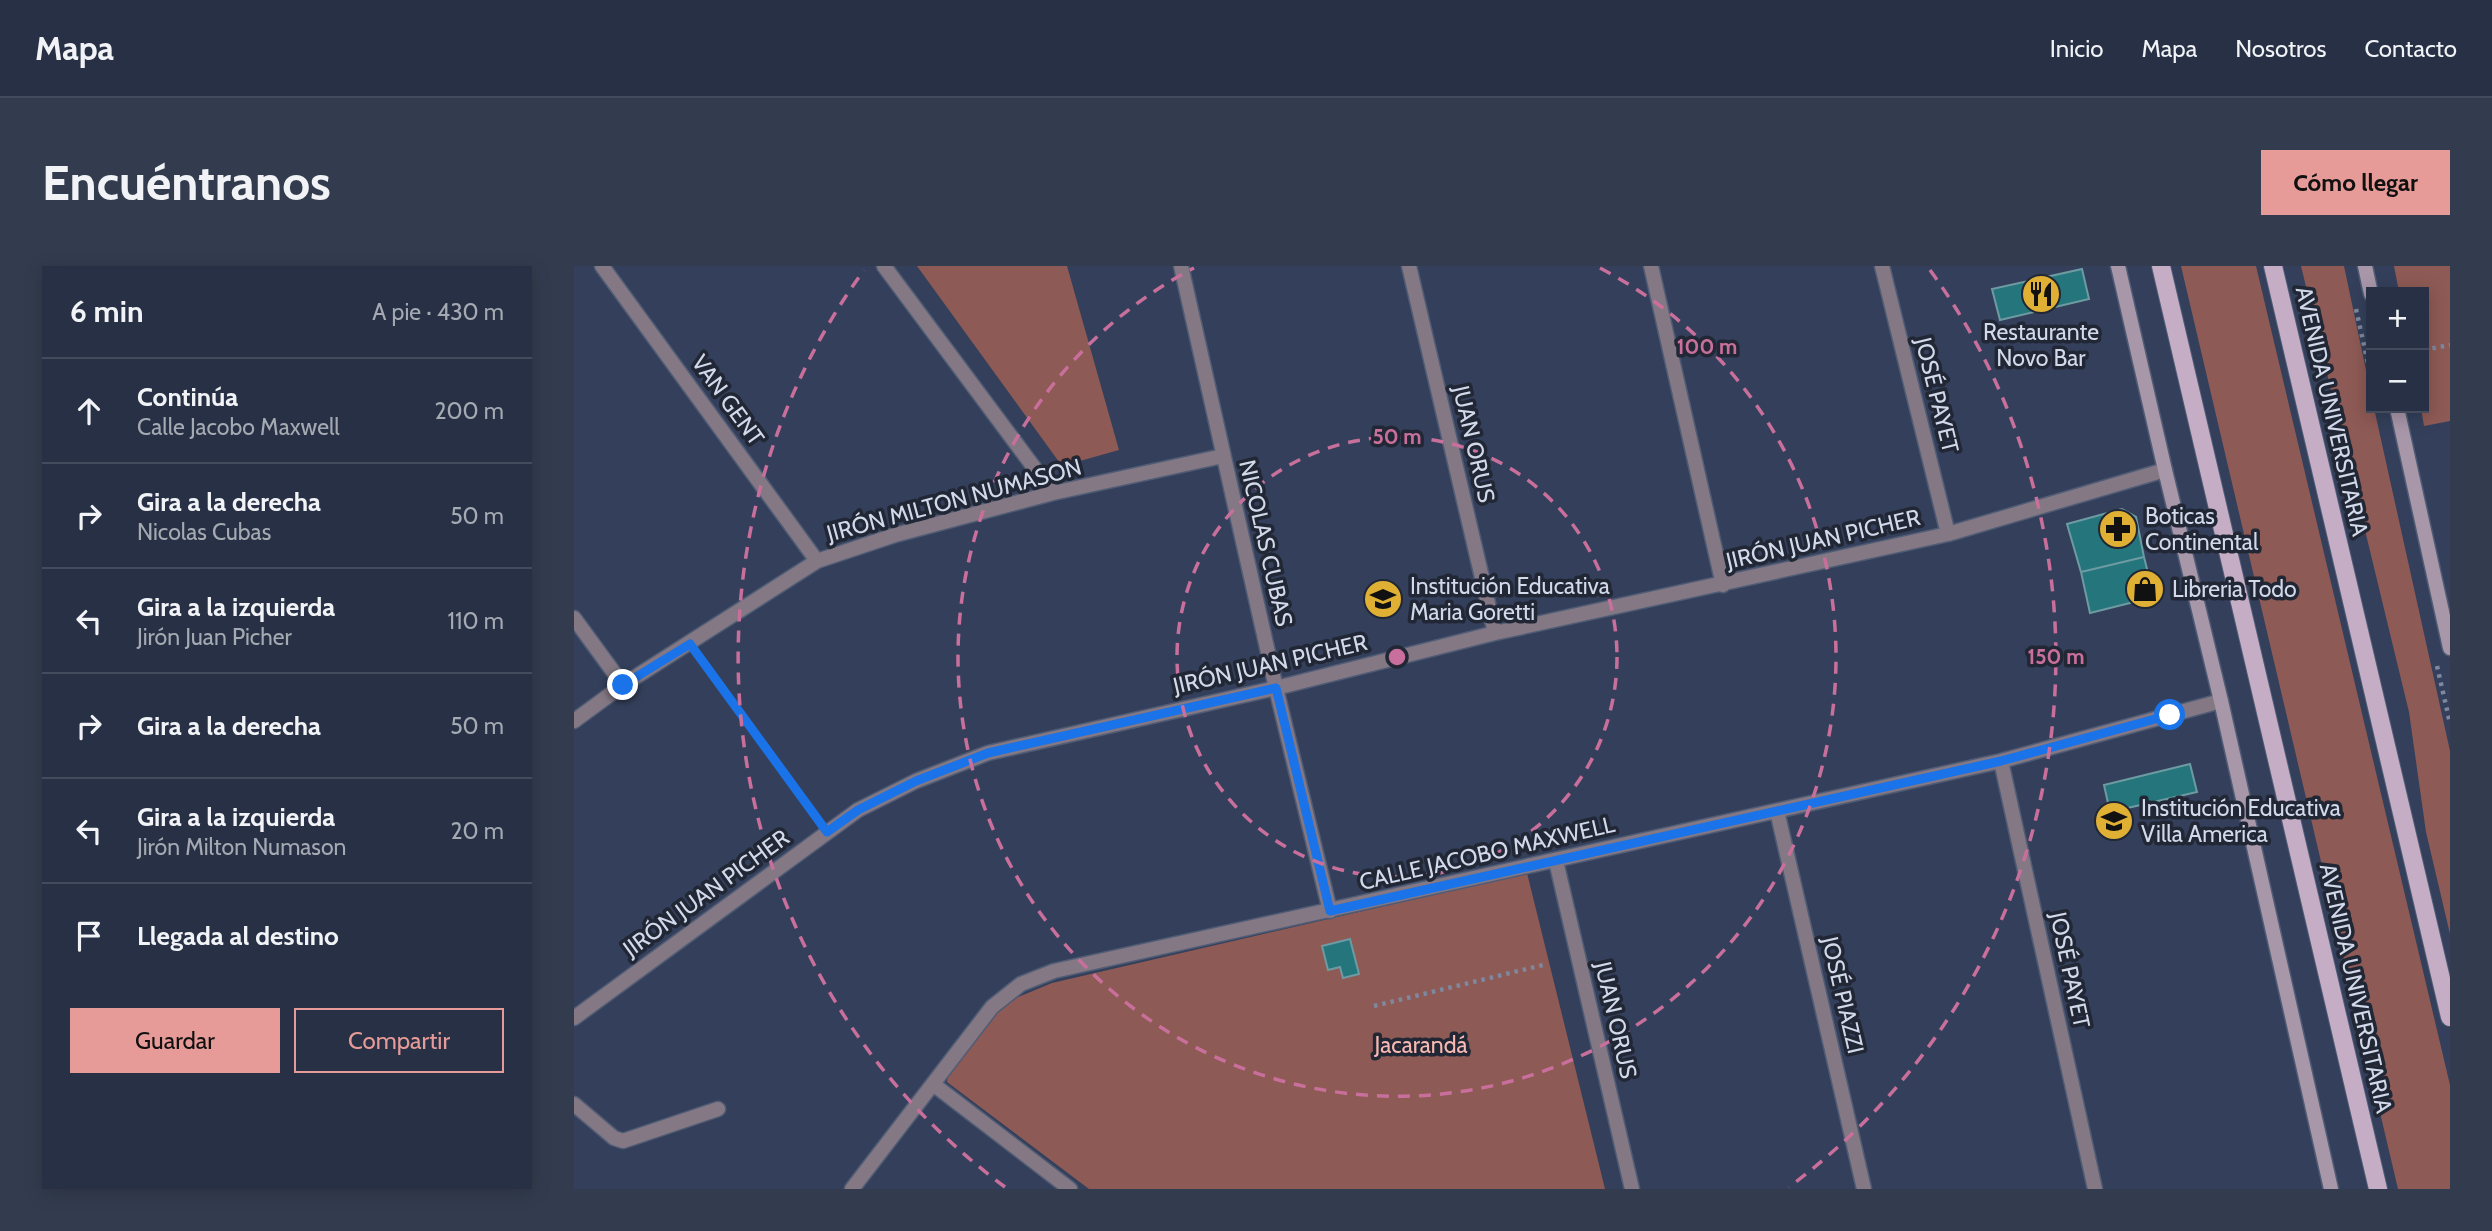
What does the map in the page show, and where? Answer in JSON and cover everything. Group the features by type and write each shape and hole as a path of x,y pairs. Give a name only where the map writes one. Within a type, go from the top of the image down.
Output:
{"main road":[{"path":"2118,266 2221,701 2331,1189"},
{"name":"AVENIDA UNIVERSITARIA","path":"2161,266 2378,1189"},
{"name":"AVENIDA UNIVERSITARIA","path":"2273,266 2450,1017"},
{"path":"2365,266 2370,287"},
{"path":"2398,413 2450,648"}],"street":[{"name":"VAN GENT","path":"601,266 817,561"},
{"path":"884,266 1053,493"},
{"name":"NICOLAS CUBAS","path":"1181,266 1276,688 1330,911"},
{"name":"JUAN ORUS","path":"1409,266 1495,633"},
{"path":"1651,266 1723,585"},
{"name":"JOSÉ PAYET","path":"1882,266 1948,534"},
{"name":"JIRÓN MILTON NUMASON","path":"574,721 623,685 817,561 895,535 1053,493 1223,456"},
{"name":"JIRÓN JUAN PICHER","path":"574,1018 858,810 916,781 988,753 1276,688 1495,633 1948,534 2165,470"},
{"path":"574,618 623,685"},
{"name":"CALLE JACOBO MAXWELL","path":"852,1189 992,1007 1021,984 1054,971 2001,761 2221,701"},
{"name":"JOSÉ PAYET","path":"2001,761 2095,1189"},
{"name":"JOSÉ PIAZZI","path":"1777,811 1864,1189"},
{"name":"JUAN ORUS","path":"1556,861 1632,1189"},
{"path":"933,1084 1070,1189"},
{"path":"574,1104 614,1138 623,1141 718,1109"}],"path":[{"path":"2354,303 2366,355"},
{"path":"2429,349 2450,345"},
{"path":"690,644 827,832"},
{"path":"1374,1006 1542,965"}],"green space":[{"path":"917,266 1067,266 1119,450 1062,466"},
{"path":"2181,266 2256,266 2450,1085 2450,1189 2398,1189"},
{"path":"2301,266 2344,266 2366,370 2366,413 2375,413 2450,751 2450,934 2426,832 2409,712"},
{"path":"2394,266 2450,266 2450,421 2424,426 2422,413 2429,413 2429,287 2398,287"},
{"name":"Jacarandá","path":"1527,873 1605,1189 1089,1189 947,1082 949,1068 1002,1004 1052,983"}],"building":[{"name":"Restaurante Novo Bar","path":"2082,269 2089,299 2000,320 1992,289"},
{"path":"2122,509 2136,517 2144,557 2081,572 2067,524"},
{"path":"2144,557 2154,597 2090,613 2081,572"},
{"path":"2190,764 2197,792 2110,812 2104,785"},
{"path":"1350,939 1359,974 1343,978 1340,967 1328,970 1322,946"}],"place":[{"name":"Restaurante Novo Bar","path":"2041,294"},
{"name":"Boticas Continental","path":"2118,529"},
{"name":"Libreria Todo","path":"2145,589"},
{"name":"Institución Educativa Maria Goretti","path":"1383,599"},
{"name":"Institución Educativa Villa America","path":"2114,821"}],"route":[{"path":"623,685 690,644 827,832 858,810 916,781 988,753 1276,688 1330,911 2001,761 2170,715"}]}
